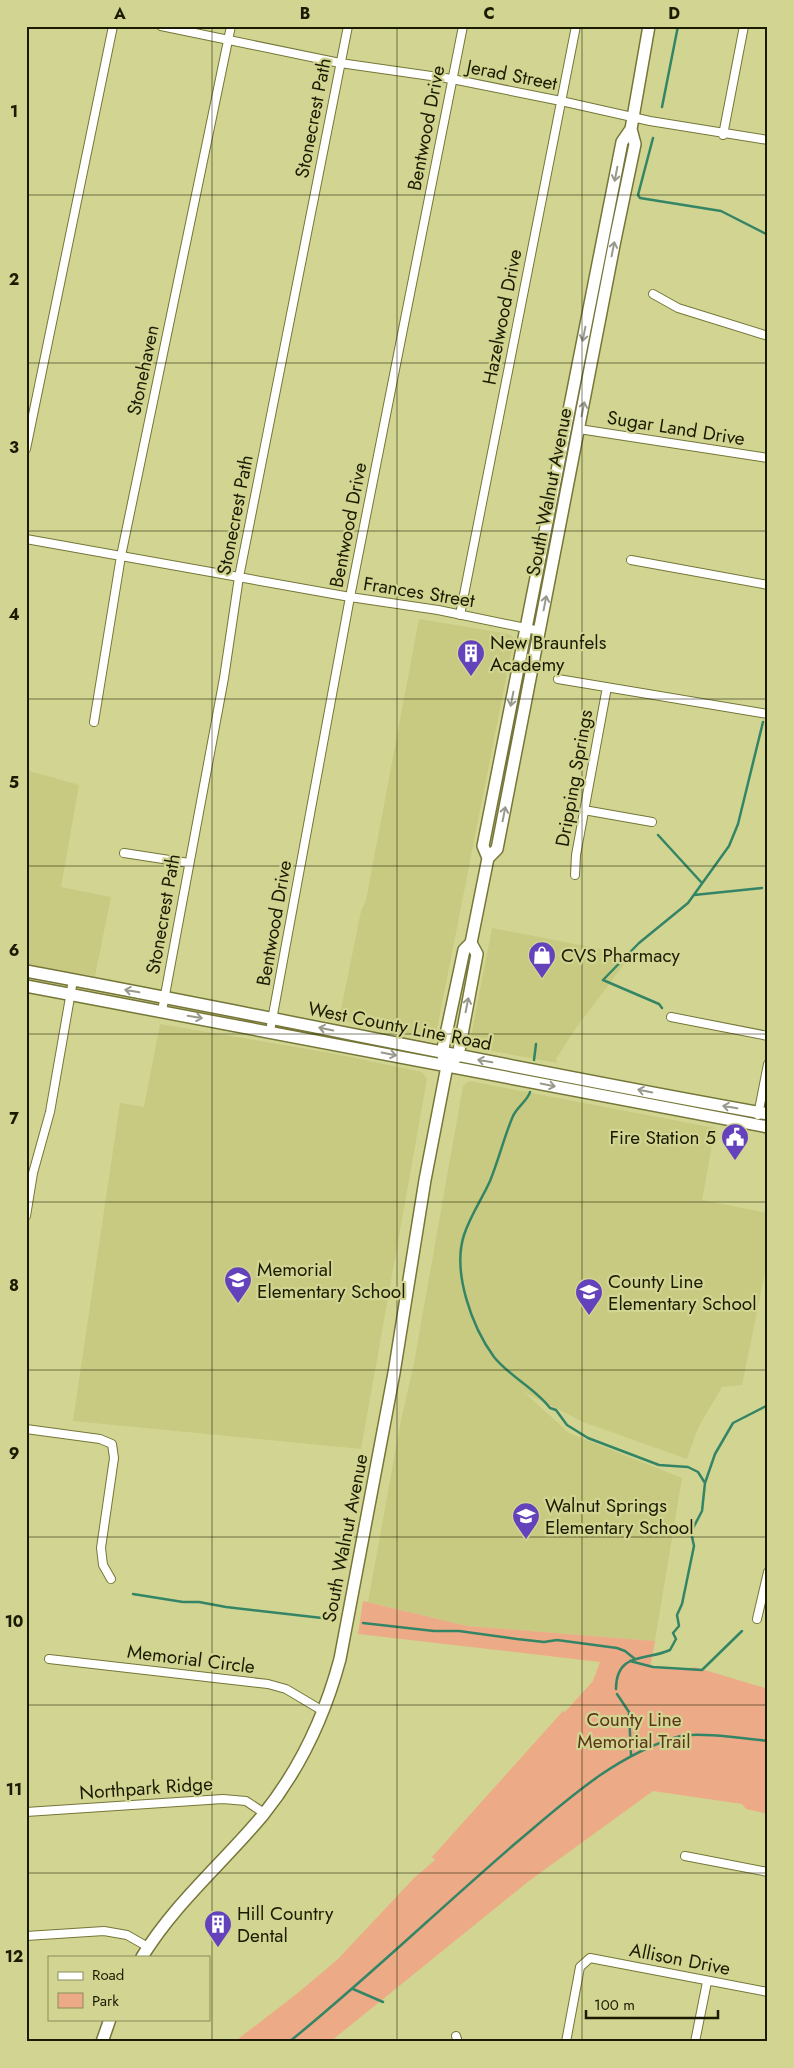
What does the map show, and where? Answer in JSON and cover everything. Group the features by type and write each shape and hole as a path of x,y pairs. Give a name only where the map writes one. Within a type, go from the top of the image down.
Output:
{"street":[{"path":"26,448 113,26"},
{"name":"Jerad Street","path":"161,26 340,63 452,79 561,101 632,123 768,140"},
{"name":"Stonehaven","path":"94,722 121,556 231,26"},
{"name":"Stonecrest Path","path":"162,1011 224,678 239,577 348,26"},
{"name":"Bentwood Drive","path":"270,1031 350,597 463,26"},
{"name":"Hazelwood Drive","path":"460,615 576,26"},
{"name":"South Walnut Avenue","path":"442,1054 464,950 471,943 488,858 484,846 526,627 622,142 632,123 649,26"},
{"path":"723,135 744,26"},
{"name":"South Walnut Avenue","path":"488,858 497,849 540,631 635,144 632,123"},
{"path":"653,294 678,308 768,336"},
{"name":"Sugar Land Drive","path":"579,429 768,458"},
{"name":"Frances Street","path":"26,539 460,615 540,631"},
{"path":"630,560 768,585"},
{"path":"558,679 768,714"},
{"name":"Dripping Springs","path":"575,875 584,810 606,687"},
{"path":"584,810 652,822"},
{"path":"124,853 189,864"},
{"name":"South Walnut Avenue","path":"458,1056 477,954 471,943"},
{"name":"West County Line Road","path":"26,971 272,1018 442,1054 763,1113"},
{"path":"26,1216 29,1172 50,1112 73,980"},
{"name":"West County Line Road","path":"26,986 762,1126"},
{"path":"671,1017 768,1036"},
{"path":"442,1054 447,1066 458,1056"},
{"path":"762,1126 768,1064"},
{"name":"South Walnut Avenue","path":"145,1952 178,1906 264,1813 303,1754 323,1711 340,1659 394,1373 425,1180 447,1066"},
{"path":"26,1429 100,1439 112,1444 114,1458 100,1548 103,1565 111,1579"},
{"path":"758,1619 768,1572"},
{"name":"Memorial Circle","path":"48,1659 268,1684 286,1689 323,1711"},
{"name":"Northpark Ridge","path":"26,1812 223,1799 246,1801 264,1813"},
{"path":"686,1856 768,1872"},
{"path":"26,1936 104,1931 127,1935 145,1952"},
{"name":"Allison Drive","path":"566,2042 579,1971 586,1960 600,1959 707,1982 768,1992"},
{"path":"695,2042 707,1982"},
{"path":"102,2042 110,2020"}],"shaded area":[{"path":"419,619 509,634 514,638 436,1034 429,1038 339,1020 361,911 366,900"},
{"path":"26,770 79,785 61,887 111,897 95,976 26,964"},
{"path":"492,928 631,955 576,1028 556,1059 557,1063 476,1048 470,1041"},
{"name":"Memorial Elementary School","path":"160,1024 336,1054 422,1072 427,1079 361,1449 73,1421 120,1103 144,1107"},
{"name":"County Line Elementary School","path":"469,1081 715,1128 702,1200 768,1213 768,1258 742,1385 722,1387 698,1428 687,1459 583,1422 524,1392 569,1433 682,1478 655,1641 467,1626 368,1602 401,1420 414,1363 463,1086"}],"green space":[{"name":"County Line Memorial Trail","path":"363,1601 467,1626 655,1641 650,1668 682,1670 695,1667 768,1689 768,1814 746,1809 742,1804 653,1791 529,1881 330,2042 234,2042 337,1960 414,1878 435,1860 432,1857 563,1711 565,1712 593,1681 600,1662 358,1634"}],"waterway":[{"path":"662,107 678,26"},
{"path":"653,138 638,195 640,198 721,211 768,235"},
{"path":"662,1008 659,1004 603,980 639,943 688,903 729,846 738,824 763,722"},
{"path":"658,835 701,882"},
{"path":"694,895 762,888"},
{"path":"534,1060 536,1044"},
{"path":"530,1092 513,1116 490,1181 469,1221 464,1235 461,1250 462,1282 466,1299 478,1330 500,1364 537,1394 550,1408 556,1410 567,1425 588,1438 659,1465 688,1467 698,1472 705,1483"},
{"path":"616,1689 617,1677 621,1668 634,1659 670,1650 676,1639 673,1633 679,1626 677,1615 682,1604 694,1546 691,1532 702,1511 705,1483 715,1454 733,1423 768,1405"},
{"path":"133,1594 183,1602 199,1602 226,1607 331,1619"},
{"path":"363,1623 434,1631 459,1631 544,1642 557,1640 617,1648 625,1651 635,1659"},
{"path":"630,1661 653,1667 702,1670 742,1631"},
{"path":"617,1694 629,1712 631,1755"},
{"path":"289,2042 517,1842 573,1795 612,1767 654,1745 685,1735 722,1736 768,1741"},
{"path":"353,1989 383,2002"}],"place":[{"name":"New Braunfels Academy","path":"471,677"},
{"name":"CVS Pharmacy","path":"542,979"},
{"name":"Fire Station 5","path":"735,1161"},
{"name":"Memorial Elementary School","path":"238,1304"},
{"name":"County Line Elementary School","path":"589,1316"},
{"name":"Walnut Springs Elementary School","path":"526,1540"},
{"name":"Hill Country Dental","path":"218,1948"}]}
